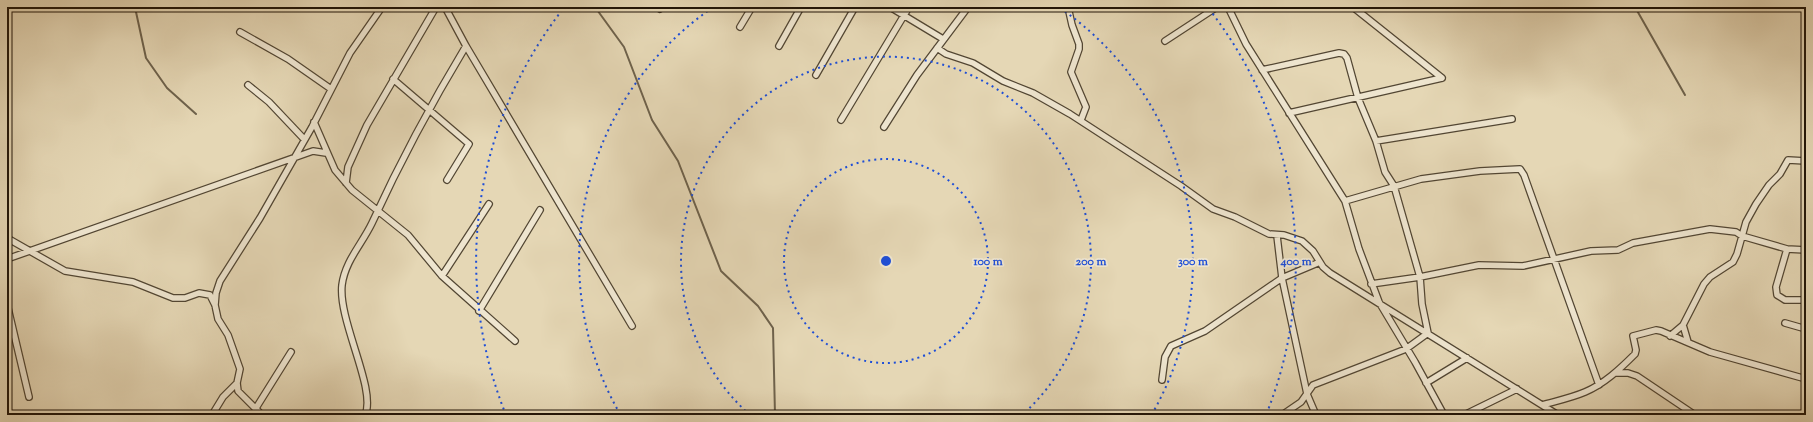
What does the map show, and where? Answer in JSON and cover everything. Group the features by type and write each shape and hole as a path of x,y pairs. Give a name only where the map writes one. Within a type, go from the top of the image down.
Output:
{"street":[{"path":"215,305 216,293 220,281 260,218 291,160 314,122 350,53 382,7"},
{"path":"346,183 348,167 366,125 436,7"},
{"path":"445,7 466,46 632,326"},
{"path":"740,27 752,7"},
{"path":"779,46 801,7"},
{"path":"816,75 855,7"},
{"path":"890,7 943,40"},
{"path":"841,120 909,7"},
{"path":"884,128 937,48 968,7"},
{"path":"1068,7 1072,25 1079,44 1079,50 1071,72 1086,107 1080,120"},
{"path":"1165,41 1218,7"},
{"path":"1228,7 1246,44 1288,113 1345,201 1371,284 1379,302 1444,415"},
{"path":"1288,113 1442,78 1353,7"},
{"path":"240,32 288,59 331,89"},
{"path":"365,415 368,407 366,390 349,335 341,291 343,278 351,257 372,224 377,210 428,110 466,46"},
{"path":"937,48 946,54 972,63 1003,81 1033,93 1080,120 1209,206 1269,234 1277,236 1284,235 1302,241 1313,251 1330,273 1379,302 1556,415"},
{"path":"1262,70 1324,56 1344,54 1347,58 1358,98 1376,141 1385,172 1394,186 1420,277 1422,304 1428,333"},
{"path":"393,78 428,110 469,144 447,180"},
{"path":"248,85 269,102 304,138"},
{"path":"1376,141 1512,119"},
{"path":"314,122 335,170 346,183 408,235 442,276 515,342"},
{"path":"7,259 313,152 326,152"},
{"path":"1670,336 1683,325 1704,284 1710,277 1733,262 1737,254 1746,222 1768,185 1780,174 1788,160 1806,161"},
{"path":"1345,201 1421,179 1458,174 1520,169 1524,175 1599,385"},
{"path":"442,276 489,204"},
{"path":"479,311 540,210"},
{"path":"1371,284 1420,277 1479,265 1523,266 1553,258 1591,251 1618,250 1633,244 1710,229 1736,232 1742,236 1787,249 1806,250"},
{"path":"1277,236 1282,278 1307,394 1316,415"},
{"path":"7,238 65,270 133,282 173,298 185,298 198,293 210,295 215,305 218,319 228,335 240,369 237,383 238,391 262,415"},
{"path":"1787,249 1776,287 1777,295 1785,300 1806,300"},
{"path":"1162,380 1165,357 1171,346 1205,331 1282,278 1320,262"},
{"path":"7,304 29,397"},
{"path":"1785,323 1806,329"},
{"path":"1683,325 1688,342"},
{"path":"1542,405 1584,393 1599,385 1616,373 1635,354 1636,350 1633,336 1656,330 1710,352 1805,377"},
{"path":"1282,415 1301,402 1313,385 1406,349 1428,333"},
{"path":"256,408 291,352"},
{"path":"1426,383 1467,358"},
{"path":"1616,373 1628,373 1637,376 1695,415"},
{"path":"212,415 223,397 237,383"},
{"path":"1464,415 1517,389"}],"waterway":[{"path":"139,7 136,12 146,58 167,88 196,114"},
{"path":"595,7 624,47 652,120 678,161 721,271 758,306 773,328 775,415"},
{"path":"1635,7 1685,95"},
{"path":"7,413 12,415"}]}
